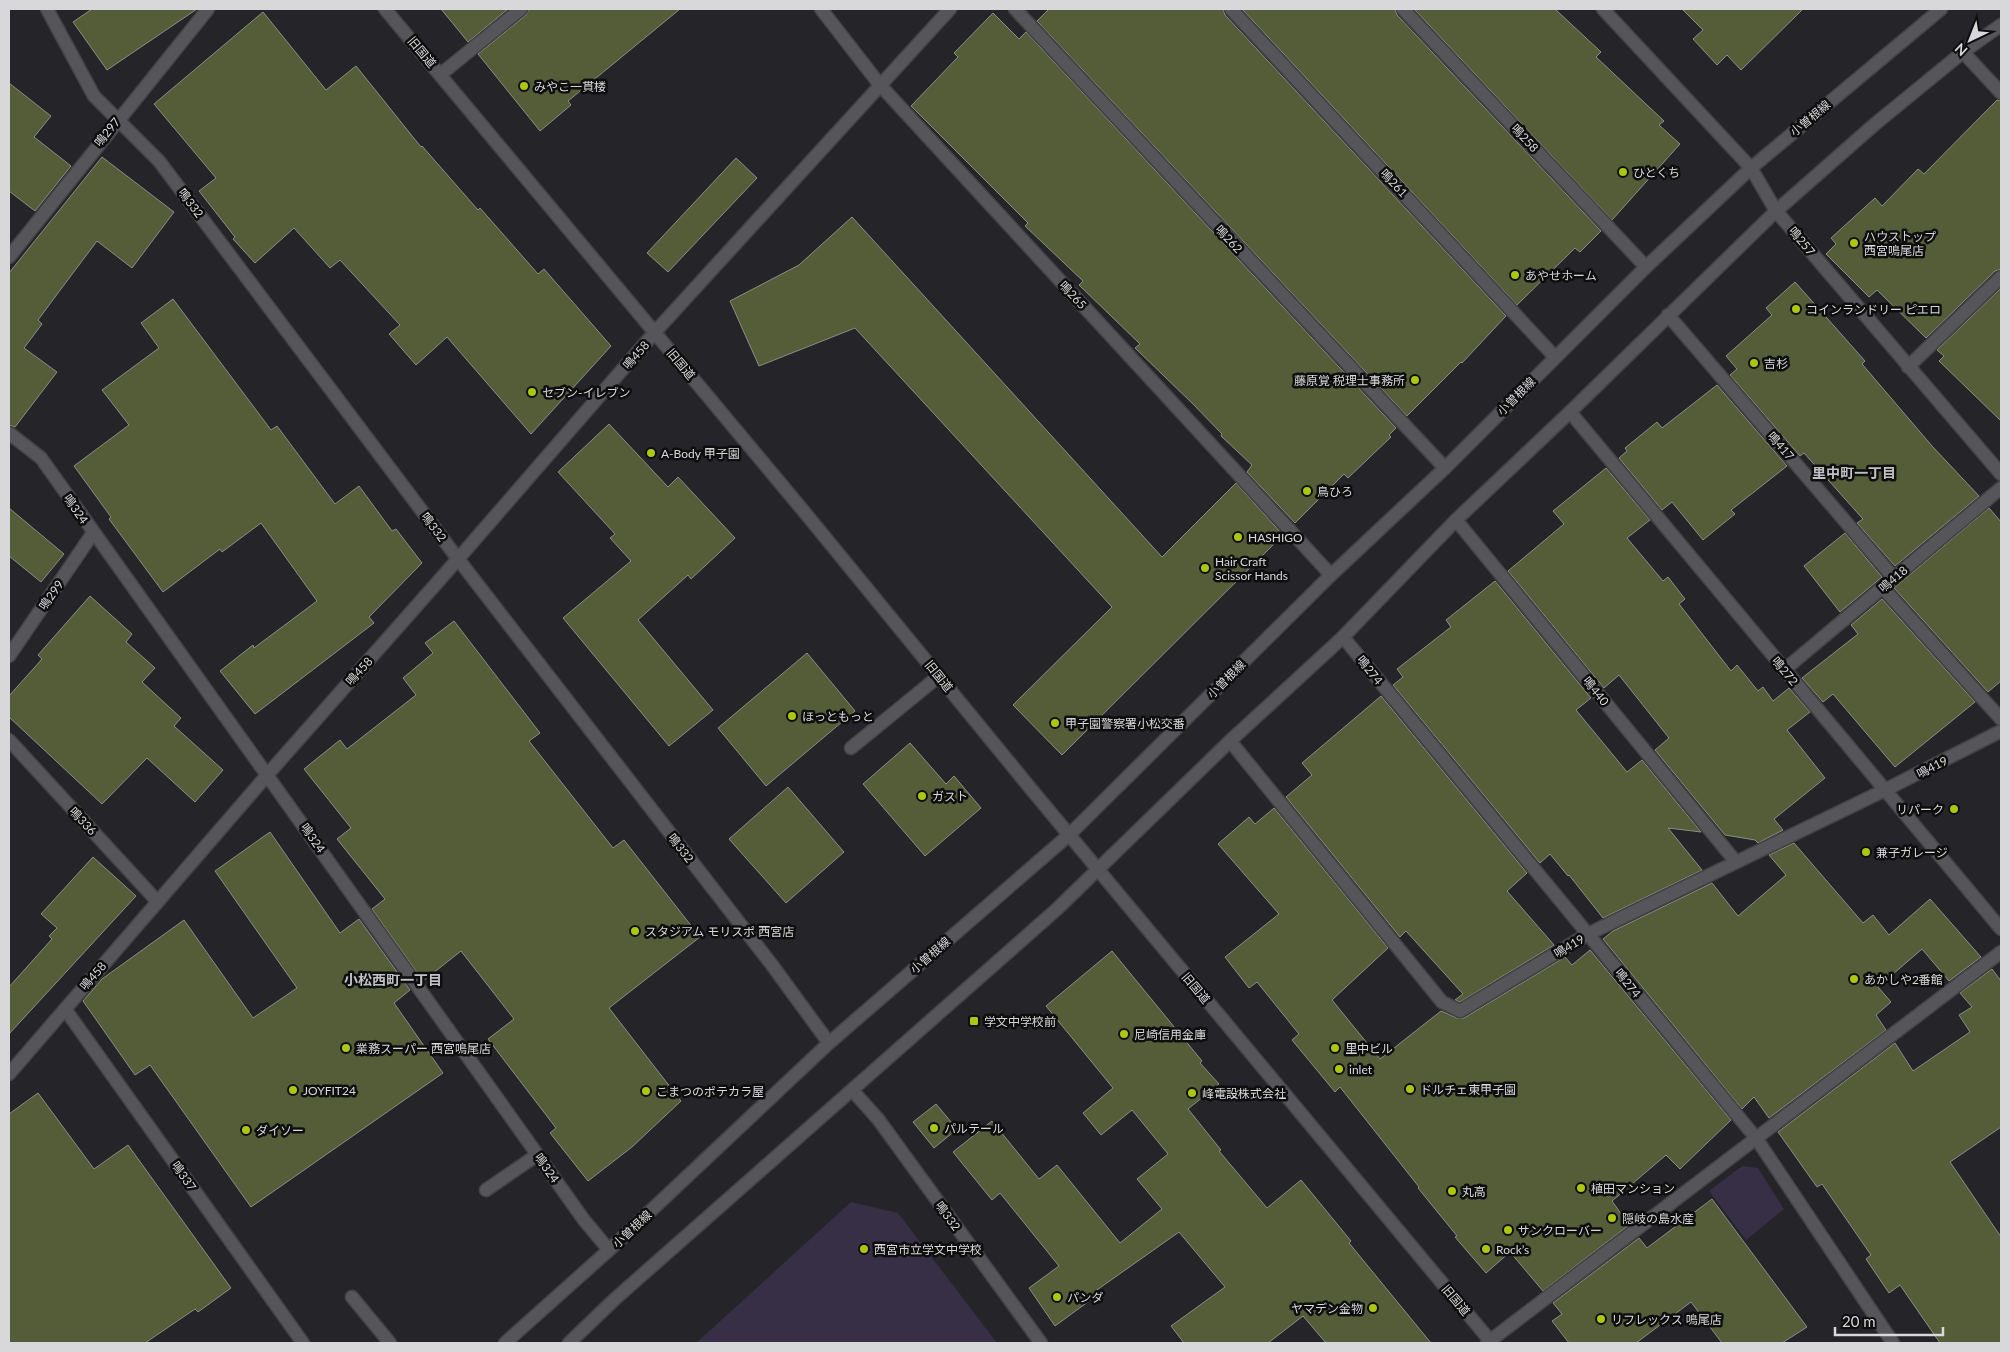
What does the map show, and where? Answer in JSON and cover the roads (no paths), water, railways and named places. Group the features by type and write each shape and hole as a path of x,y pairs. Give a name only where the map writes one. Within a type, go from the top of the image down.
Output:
{"street":[{"name":"鳴332","path":"47,9 94,96 159,161 458,559 778,973 829,1043"},
{"name":"鳴297","path":"9,257 208,9"},
{"name":"旧国道","path":"385,9 655,332 1489,1342"},
{"path":"441,74 521,9"},
{"name":"鳴265","path":"821,9 880,85 1331,576"},
{"name":"鳴458","path":"9,1074 157,901 655,332 950,9"},
{"name":"鳴262","path":"1015,9 1445,468"},
{"name":"鳴261","path":"1232,9 1555,357"},
{"name":"鳴258","path":"1403,9 1646,267"},
{"name":"鳴257","path":"1603,9 1751,168 1776,210 2001,474"},
{"name":"小曽根線","path":"505,1343 609,1250 829,1043 1069,835 1331,576 1445,468 1646,267 1751,168 1942,9"},
{"path":"569,1343 616,1298 1099,870 1230,741 1343,637 1456,520 1570,412 1776,210 1875,124 1963,52 2001,25"},
{"path":"1963,52 2001,93"},
{"path":"1908,367 2001,278"},
{"name":"鳴417","path":"1668,315 1894,578"},
{"name":"鳴272","path":"1570,412 2001,929"},
{"name":"鳴324","path":"9,433 41,458 93,533 268,774 537,1155 584,1220 609,1250"},
{"name":"鳴418","path":"1784,670 2001,488"},
{"name":"鳴440","path":"1456,520 1736,862"},
{"name":"鳴299","path":"9,656 93,533"},
{"path":"1883,588 2001,719"},
{"name":"鳴274","path":"1343,637 1756,1138 1893,1343"},
{"path":"851,748 938,676"},
{"name":"鳴419","path":"1230,741 1442,1002 1460,1011 1588,934 1885,790 2001,731"},
{"name":"鳴336","path":"9,740 157,901"},
{"path":"1489,1342 2001,952"},
{"name":"鳴337","path":"64,1010 302,1343"},
{"name":"鳴332","path":"852,1090 878,1120 1041,1343"},
{"path":"486,1190 537,1155"},
{"path":"352,1297 390,1343"}],"place":[{"name":"みやこ一貫楼","path":"524,86"},
{"name":"ひとくち","path":"1623,172"},
{"name":"ハウストップ 西宮鳴尾店","path":"1854,243"},
{"name":"あやせホーム","path":"1515,275"},
{"name":"コインランドリー ピエロ","path":"1796,309"},
{"name":"吉杉","path":"1754,363"},
{"name":"藤原覚 税理士事務所","path":"1415,380"},
{"name":"セブン-イレブン","path":"532,392"},
{"name":"A-Body 甲子園","path":"651,453"},
{"name":"鳥ひろ","path":"1307,491"},
{"name":"HASHIGO","path":"1238,537"},
{"name":"Hair Craft Scissor Hands","path":"1205,568"},
{"name":"ほっともっと","path":"792,716"},
{"name":"甲子園警察署小松交番","path":"1055,723"},
{"name":"ガスト","path":"922,796"},
{"name":"リパーク","path":"1954,809"},
{"name":"兼子ガレージ","path":"1866,852"},
{"name":"スタジアム モリスポ 西宮店","path":"635,931"},
{"name":"あかしや2番館","path":"1854,979"},
{"name":"学文中学校前","path":"974,1021"},
{"name":"尼崎信用金庫","path":"1124,1034"},
{"name":"業務スーパー 西宮鳴尾店","path":"346,1048"},
{"name":"里中ビル","path":"1335,1048"},
{"name":"inlet","path":"1339,1069"},
{"name":"ドルチェ東甲子園","path":"1410,1089"},
{"name":"JOYFIT24","path":"293,1090"},
{"name":"こまつのポテカラ屋","path":"646,1091"},
{"name":"峰電設株式会社","path":"1192,1093"},
{"name":"パルテール","path":"934,1128"},
{"name":"ダイソー","path":"246,1130"},
{"name":"植田マンション","path":"1581,1188"},
{"name":"丸高","path":"1452,1191"},
{"name":"隠岐の島水産","path":"1612,1218"},
{"name":"サンクローバー","path":"1508,1230"},
{"name":"西宮市立学文中学校","path":"864,1249"},
{"name":"Rock’s","path":"1486,1249"},
{"name":"パンダ","path":"1057,1297"},
{"name":"ヤマデン金物","path":"1373,1308"},
{"name":"リフレックス 鳴尾店","path":"1601,1319"}],"district":[{"name":"里中町一丁目","path":"1854,472"},
{"name":"小松西町一丁目","path":"393,979"}]}
